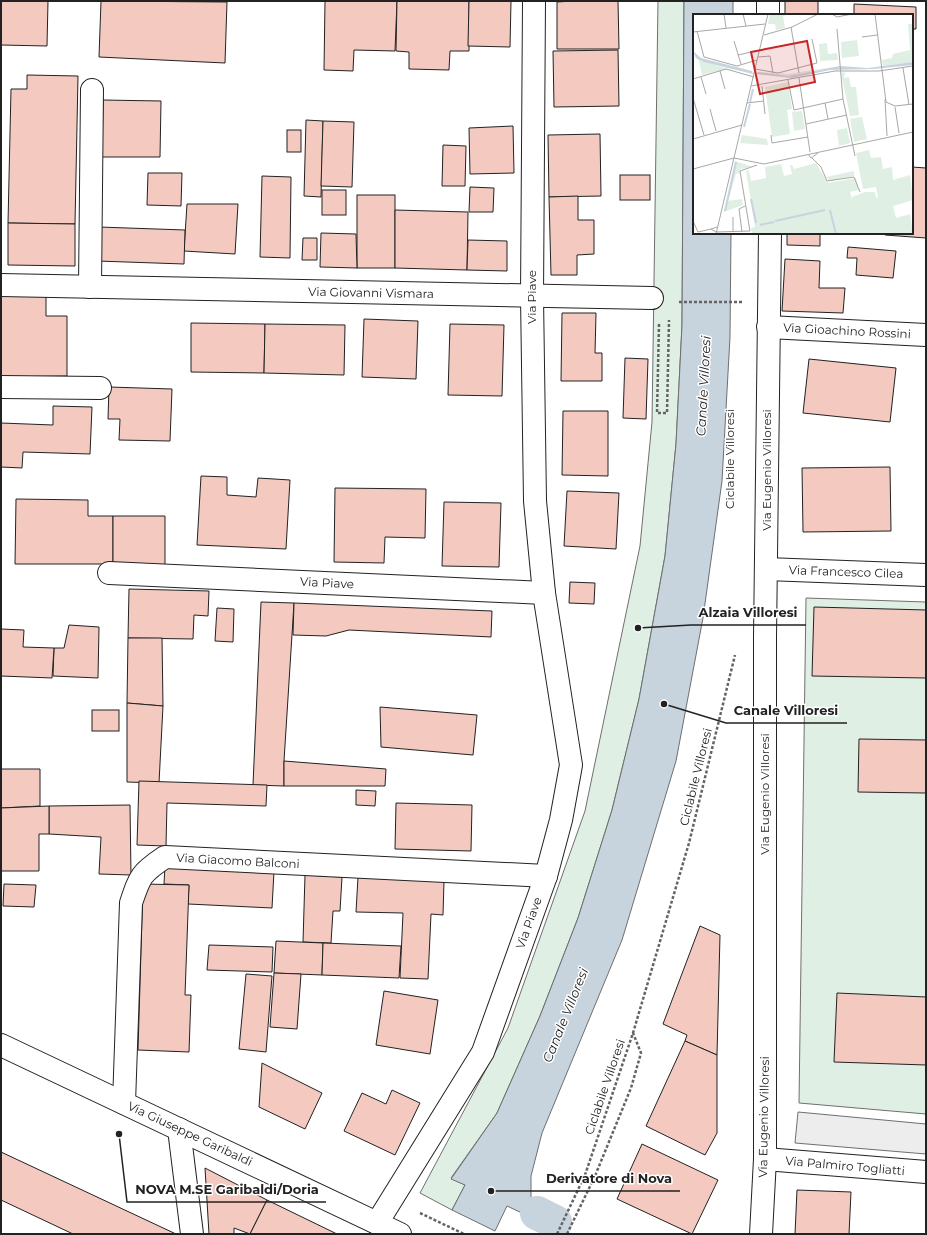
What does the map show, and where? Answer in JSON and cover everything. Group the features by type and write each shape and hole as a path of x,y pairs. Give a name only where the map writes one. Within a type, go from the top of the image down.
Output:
{"street":[{"name":"Via Piave","path":"377,1223 483,1052 546,876 561,820 571,765 544,593 535,501 532,297 534,1"},
{"path":"768,1 768,14"},
{"path":"90,287 92,90"},
{"name":"Via Eugenio Villoresi","path":"761,1234 765,1159 766,569 770,234"},
{"name":"Via Giovanni Vismara","path":"1,285 532,297 652,298"},
{"name":"Via Gioachino Rossini","path":"768,327 926,335"},
{"path":"1,387 100,388"},
{"name":"Via Francesco Cilea","path":"766,569 926,575"},
{"name":"Via Piave","path":"109,573 544,593"},
{"name":"Via Giacomo Balconi","path":"124,1103 131,903 139,878 151,866 165,857 546,876"},
{"name":"Via Giuseppe Garibaldi","path":"1,1045 400,1234"},
{"path":"179,1129 192,1234"},
{"name":"Via Palmiro Togliatti","path":"765,1159 926,1172"}],"path":[{"path":"740,294 740,310"},
{"path":"652,298 659,301 657,413 667,413 669,318"},
{"path":"677,302 740,302"},
{"name":"Ciclabile Villoresi","path":"558,1234 585,1175 633,1033 689,843 737,648"},
{"path":"567,1234 595,1176 631,1088 641,1053 633,1033"},
{"path":"415,1210 464,1234"}],"green space":[{"path":"658,1 684,1 682,325 676,444 665,556 639,699 612,810 578,918 540,1016 497,1113 451,1178 465,1185 452,1210 420,1193 508,1028 585,811 640,546 652,422"},
{"path":"806,598 926,602 926,1114 799,1103"}],"shaded area":[{"path":"798,1112 926,1124 926,1154 795,1143"}],"water":[{"path":"684,1 733,1 733,14 693,14 693,234 731,234 730,337 722,481 703,618 676,761 622,940 542,1133 531,1176 531,1200 524,1214 507,1206 495,1231 452,1210 465,1185 451,1179 497,1113 540,1016 578,918 612,810 639,699 665,556 676,444 682,325"}],"building":[{"path":"1,1 48,1 47,46 1,45"},
{"path":"101,1 227,2 225,63 99,57"},
{"path":"325,1 397,1 395,51 354,50 353,71 324,70"},
{"path":"397,1 469,1 469,51 450,51 449,70 409,69 409,52 396,51"},
{"path":"469,1 511,1 510,47 468,46"},
{"path":"618,1 619,49 557,49 557,2"},
{"path":"785,1 818,1 818,14 785,14"},
{"path":"854,4 916,7 916,29 913,29 913,14 854,14"},
{"path":"618,50 619,106 554,107 553,51"},
{"path":"27,75 78,76 75,224 8,223 11,89 27,89"},
{"path":"103,100 161,101 160,157 102,157"},
{"path":"306,120 323,121 321,197 304,196"},
{"path":"323,121 354,122 352,187 321,186"},
{"path":"513,126 514,173 470,174 469,128"},
{"path":"287,130 301,130 301,152 287,152"},
{"path":"600,134 601,196 549,197 548,135"},
{"path":"443,145 466,146 465,186 442,186"},
{"path":"913,167 926,168 926,238 885,235 913,234"},
{"path":"148,173 182,173 181,206 147,205"},
{"path":"620,175 650,175 650,200 620,200"},
{"path":"262,176 291,177 290,258 260,257"},
{"path":"470,187 494,188 493,212 469,212"},
{"path":"322,190 346,190 346,215 322,215"},
{"path":"357,195 395,195 395,268 357,268"},
{"path":"578,196 578,220 594,220 594,254 577,255 577,275 551,275 549,197"},
{"path":"187,204 238,204 235,254 184,251"},
{"path":"395,210 468,212 467,270 395,268"},
{"path":"8,223 75,224 75,266 8,265"},
{"path":"99,227 185,230 184,264 97,261"},
{"path":"321,233 356,234 357,268 320,267"},
{"path":"787,234 820,234 820,246 787,245"},
{"path":"303,238 317,238 317,260 302,260"},
{"path":"468,240 507,241 507,271 467,270"},
{"path":"848,247 896,251 893,278 856,275 857,258 847,258"},
{"path":"785,259 820,261 819,288 845,288 843,313 782,311"},
{"path":"1,296 46,296 46,316 67,316 67,376 1,377"},
{"path":"562,313 596,313 595,353 602,353 602,381 561,381"},
{"path":"364,319 418,321 416,379 362,377"},
{"path":"191,323 265,324 264,373 191,372"},
{"path":"265,324 345,325 344,375 264,373"},
{"path":"450,324 504,325 502,396 448,395"},
{"path":"625,358 648,359 646,419 623,418"},
{"path":"809,359 896,368 890,422 803,413"},
{"path":"109,387 172,389 170,441 119,440 120,419 108,419"},
{"path":"53,406 92,407 90,454 23,452 22,468 1,467 1,423 53,425"},
{"path":"563,411 608,411 608,476 562,475"},
{"path":"890,467 891,531 803,532 802,468"},
{"path":"201,476 227,477 227,495 256,497 258,478 290,480 286,549 197,545"},
{"path":"335,488 426,489 425,538 385,537 384,563 334,562"},
{"path":"567,491 619,493 616,549 564,546"},
{"path":"16,499 88,500 88,516 113,516 113,564 15,564"},
{"path":"444,502 501,503 499,567 442,566"},
{"path":"113,516 165,516 165,565 113,564"},
{"path":"570,582 595,583 594,604 569,603"},
{"path":"129,589 209,591 208,616 194,615 193,639 128,638"},
{"path":"261,602 294,603 284,761 284,786 253,785"},
{"path":"294,603 492,611 491,637 349,630 326,636 293,635"},
{"path":"814,607 926,610 926,678 812,676"},
{"path":"217,608 234,609 233,642 215,641"},
{"path":"69,625 99,627 98,678 53,676 54,648 64,648"},
{"path":"1,629 24,630 23,647 54,648 52,678 1,676"},
{"path":"128,638 162,638 163,706 127,703"},
{"path":"127,703 163,706 159,783 127,782"},
{"path":"380,707 477,715 473,755 381,747"},
{"path":"92,710 119,710 119,731 92,731"},
{"path":"859,739 926,740 926,793 858,792"},
{"path":"284,761 386,769 385,786 284,786"},
{"path":"1,769 40,769 40,806 1,808"},
{"path":"139,781 267,785 266,806 167,803 166,846 137,845"},
{"path":"356,790 376,791 375,806 356,805"},
{"path":"396,803 472,805 471,851 395,849"},
{"path":"130,805 131,875 99,874 101,837 49,834 49,806"},
{"path":"49,806 49,834 39,834 39,871 1,871 1,808"},
{"path":"165,866 274,871 272,908 188,904 189,885 164,884"},
{"path":"305,875 342,877 340,911 333,911 331,943 303,942"},
{"path":"358,877 444,881 443,915 431,914 428,979 400,978 403,913 356,912"},
{"path":"4,884 36,885 34,907 3,906"},
{"path":"143,884 189,885 185,995 191,995 189,1052 138,1050"},
{"path":"700,926 720,935 717,1055 685,1041 687,1035 663,1024"},
{"path":"276,941 323,943 322,975 274,973"},
{"path":"323,943 401,946 399,978 322,975"},
{"path":"209,945 273,947 272,972 207,970"},
{"path":"274,973 301,974 297,1029 270,1027"},
{"path":"246,974 272,976 266,1052 239,1049"},
{"path":"384,991 438,1000 430,1054 376,1045"},
{"path":"837,993 926,997 926,1065 834,1062"},
{"path":"685,1041 717,1055 717,1133 705,1155 646,1126"},
{"path":"262,1063 322,1093 305,1129 259,1107"},
{"path":"392,1090 420,1103 395,1155 344,1131 362,1093 386,1104"},
{"path":"642,1144 718,1180 692,1234 617,1199"},
{"path":"1,1152 176,1234 73,1234 1,1200"},
{"path":"205,1168 267,1200 250,1234 234,1228 234,1234 209,1234"},
{"path":"797,1190 851,1192 849,1234 795,1234"},
{"path":"267,1200 337,1234 250,1234"}],"waterway":[{"path":"537,1213 555,1222"}],"place":[{"name":"Alzaia Villoresi","path":"638,628"},
{"name":"Canale Villoresi","path":"664,704"},
{"name":"NOVA M.SE Garibaldi/Doria","path":"119,1134"},
{"name":"Derivatore di Nova","path":"491,1191"}]}
